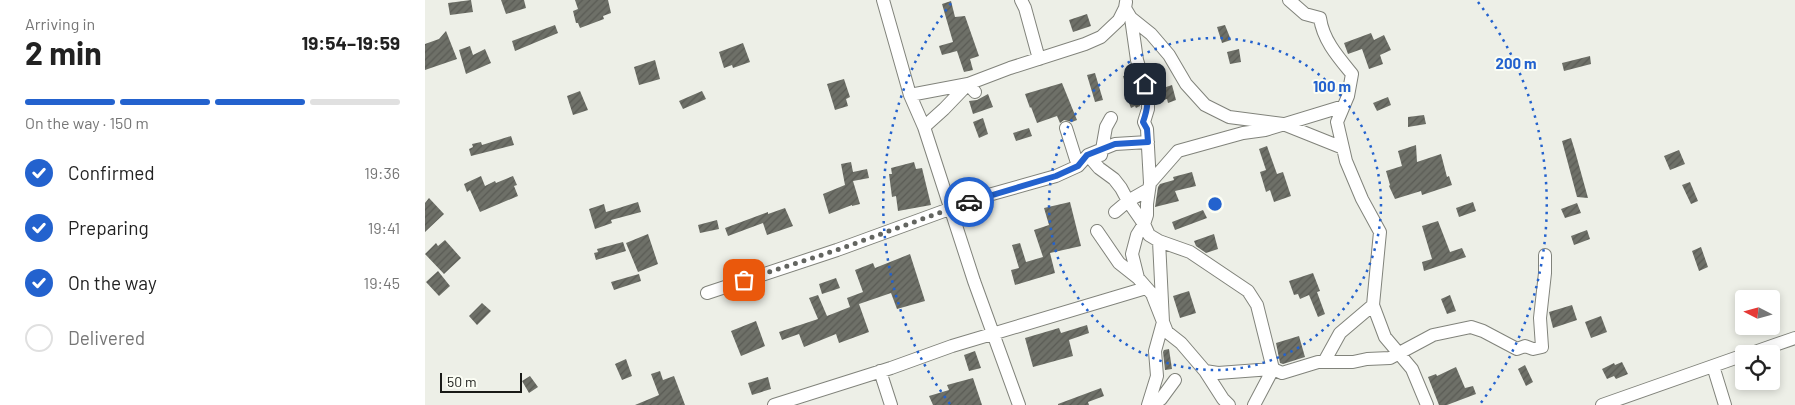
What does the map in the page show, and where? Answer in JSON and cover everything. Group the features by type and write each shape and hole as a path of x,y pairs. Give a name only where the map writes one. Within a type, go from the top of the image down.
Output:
{"street":[{"path":"883,0 909,95 924,127 950,209 1019,405"},
{"path":"1021,0 1039,59"},
{"path":"1289,0 1305,14 1320,18 1322,30 1338,57 1352,74 1348,96 1337,122 1346,161 1362,199 1381,232 1373,305 1385,337 1413,369 1427,405"},
{"path":"924,127 944,109 992,74 1101,37 1119,20 1127,9"},
{"path":"1127,9 1169,55 1186,84 1205,105 1229,117 1283,124 1343,148"},
{"path":"1127,9 1137,60 1148,95 1148,109 1143,122 1147,129 1148,142 1149,186 1147,215 1145,224 1137,235 1132,254 1142,283"},
{"path":"909,95 971,88"},
{"path":"1115,212 1149,186 1178,152 1344,106"},
{"path":"1099,168 1106,127 1111,118"},
{"path":"1066,128 1078,166"},
{"path":"707,293 837,250 985,196 1056,176 1078,166 1087,155 1115,144 1148,142"},
{"path":"1087,155 1099,168 1114,179 1121,188 1145,224 1149,235 1159,241 1190,252 1248,291 1257,305 1273,369 1254,405"},
{"path":"1097,231 1118,262 1152,294 1167,332 1181,343 1229,405"},
{"path":"1148,405 1157,376 1155,351 1163,322 1159,241"},
{"path":"1118,262 1132,254"},
{"path":"1205,372 1218,373 1273,369 1282,372 1324,362 1380,360 1390,358 1433,335 1471,327 1483,331 1517,349 1525,346 1533,349 1542,347 1540,318 1545,274 1545,254"},
{"path":"774,405 994,334 1142,283"},
{"path":"1324,362 1340,333 1373,305"},
{"path":"1775,345 1795,338"},
{"path":"1603,405 1735,358"},
{"path":"1713,366 1725,405"},
{"path":"880,371 891,405"},
{"path":"1205,372 1217,405"},
{"path":"1152,405 1161,399 1175,380"}],"building":[{"path":"471,0 473,12 450,15 448,3"},
{"path":"501,0 524,0 526,8 506,14"},
{"path":"575,0 608,0 611,13 603,16 604,19 580,28 578,23 576,23 573,11 578,9"},
{"path":"951,1 955,17 965,16 979,56 970,59 973,70 964,72 957,51 942,55 939,46 953,42 942,4"},
{"path":"1087,14 1091,26 1073,32 1069,20"},
{"path":"555,25 558,33 515,51 512,41"},
{"path":"1225,25 1231,40 1222,43 1217,27"},
{"path":"446,31 457,59 425,70 425,44 439,39"},
{"path":"1371,33 1374,40 1384,35 1391,50 1380,55 1383,64 1369,69 1362,49 1348,54 1344,43"},
{"path":"743,43 750,62 733,68 732,65 724,68 719,52"},
{"path":"470,46 473,55 485,49 491,63 466,74 459,50"},
{"path":"1239,49 1241,62 1230,64 1227,52"},
{"path":"1590,56 1591,64 1564,71 1562,63"},
{"path":"655,60 660,79 639,85 634,67"},
{"path":"1095,73 1103,100 1095,102 1087,75"},
{"path":"1132,74 1140,96 1140,106 1136,108 1135,106 1131,108 1123,76"},
{"path":"844,79 850,97 846,99 848,106 835,110 827,84"},
{"path":"1062,83 1077,120 1072,122 1064,120 1060,123 1057,116 1037,123 1025,94"},
{"path":"1172,85 1176,100 1168,103 1167,99 1156,102 1156,92"},
{"path":"580,91 588,110 573,115 567,96"},
{"path":"702,91 706,99 683,109 679,101"},
{"path":"988,94 993,107 973,114 969,101 977,100"},
{"path":"1388,97 1391,105 1377,111 1373,103"},
{"path":"1424,115 1426,124 1408,127 1408,117"},
{"path":"983,118 988,134 979,138 973,122"},
{"path":"1029,128 1032,136 1016,141 1013,133"},
{"path":"511,136 514,145 471,156 469,149 473,147 472,144 481,142 482,145"},
{"path":"1571,138 1588,198 1577,197 1562,141"},
{"path":"1416,145 1417,162 1441,154 1447,177 1449,176 1452,185 1422,195 1421,191 1395,199 1389,186 1386,171 1402,166 1398,151"},
{"path":"1267,146 1277,174 1283,172 1291,196 1274,202 1270,190 1266,192 1260,172 1266,170 1259,149"},
{"path":"1679,150 1685,164 1670,170 1664,156"},
{"path":"851,162 853,172 867,169 869,178 853,181 860,204 852,205 829,214 823,194 845,185 841,164"},
{"path":"914,162 916,169 922,168 931,205 898,211 896,196 892,197 889,174 892,174 891,168"},
{"path":"1192,172 1196,186 1175,191 1179,201 1155,207 1160,184 1174,180 1173,177"},
{"path":"481,176 485,186 513,176 517,185 514,186 518,196 480,212 470,190 467,192 464,184"},
{"path":"1690,182 1698,201 1691,204 1682,185"},
{"path":"429,198 444,214 425,232 425,203"},
{"path":"638,202 641,212 611,220 612,223 595,229 589,209 604,204 606,212"},
{"path":"1070,202 1081,246 1050,253 1055,273 1015,285 1011,270 1019,268 1012,245 1020,243 1026,262 1043,257 1034,230 1049,225 1044,208"},
{"path":"1473,202 1476,211 1459,217 1456,208"},
{"path":"1577,203 1581,213 1565,218 1561,209"},
{"path":"785,208 793,226 767,235 763,223 728,236 725,228 768,212 768,214"},
{"path":"1203,210 1207,218 1175,230 1172,222"},
{"path":"717,220 719,229 700,233 698,225"},
{"path":"1438,221 1450,252 1462,248 1466,257 1424,271 1422,262 1432,259 1422,226"},
{"path":"1587,230 1590,239 1574,245 1571,236"},
{"path":"648,234 658,264 638,272 626,243"},
{"path":"1214,234 1218,249 1206,253 1196,246 1194,241"},
{"path":"445,240 461,258 444,274 425,254 436,243 438,246"},
{"path":"623,242 626,251 596,260 594,253 598,252 597,249"},
{"path":"1701,247 1708,267 1699,271 1692,251"},
{"path":"910,254 925,301 897,309 891,293 859,304 869,332 839,343 836,334 804,347 799,334 782,340 779,332 818,319 809,298 818,295 827,316 850,307 847,298 863,292 855,270 873,263 875,268"},
{"path":"438,271 450,286 439,296 426,282"},
{"path":"1313,273 1320,291 1317,292 1325,314 1318,317 1309,295 1300,299 1298,294 1294,295 1289,281"},
{"path":"639,274 641,281 614,290 611,282"},
{"path":"836,278 840,288 822,294 819,284"},
{"path":"1189,291 1196,313 1180,318 1173,296"},
{"path":"1450,295 1456,311 1447,314 1441,299"},
{"path":"482,303 491,311 477,325 469,316"},
{"path":"1572,305 1577,320 1553,328 1549,312"},
{"path":"1601,316 1607,332 1591,338 1585,322"},
{"path":"756,321 765,346 741,356 731,331"},
{"path":"1087,325 1089,333 1069,340 1073,356 1033,367 1025,338 1059,328 1061,333"},
{"path":"1299,336 1305,357 1283,364 1280,363 1276,343"},
{"path":"1169,349 1172,369 1165,370 1163,352"},
{"path":"975,351 981,368 969,371 964,355"},
{"path":"626,359 632,376 622,380 615,364"},
{"path":"1622,362 1628,374 1616,379 1614,376 1607,379 1602,369 1614,363 1615,365"},
{"path":"1525,365 1533,382 1526,386 1518,369"},
{"path":"1456,367 1465,388 1473,386 1476,394 1447,405 1439,405 1428,377 1436,374 1437,376"},
{"path":"660,371 663,380 674,376 685,405 635,405 659,395 651,374"},
{"path":"530,376 538,387 529,393 522,381"},
{"path":"768,377 771,389 752,395 748,383"},
{"path":"973,378 982,405 933,405 929,396 949,390 947,385"},
{"path":"1101,388 1104,396 1088,402 1089,405 1058,405 1058,404"}],"way so far":[{"path":"744,280 837,250 969,202"}],"route":[{"path":"969,202 1056,176 1078,166 1087,155 1115,144 1148,142 1147,129 1143,122 1148,109 1148,95 1145,84"}]}
